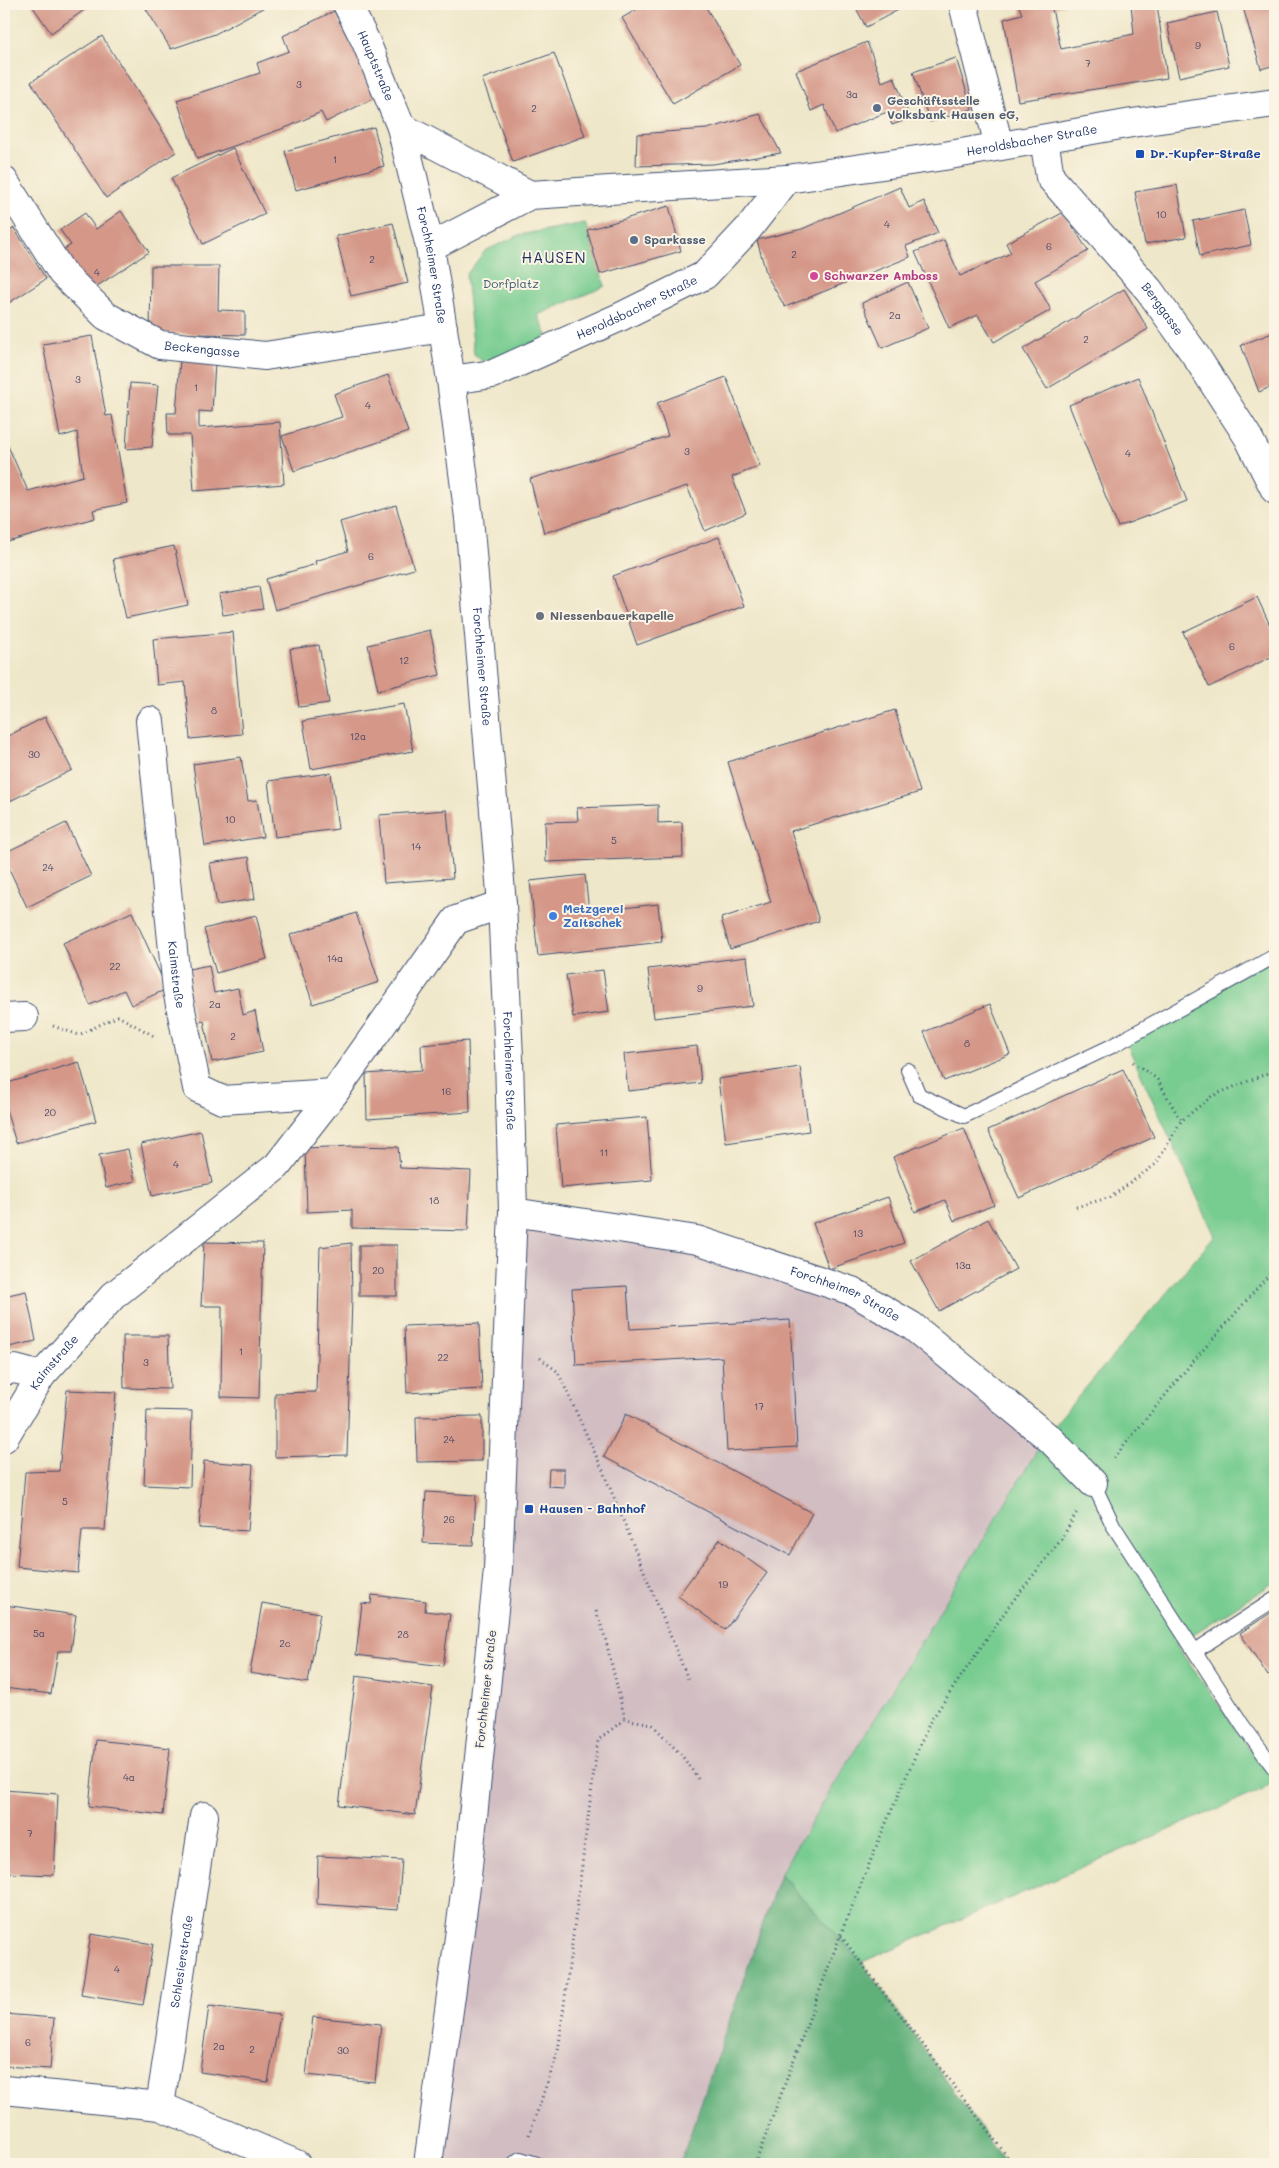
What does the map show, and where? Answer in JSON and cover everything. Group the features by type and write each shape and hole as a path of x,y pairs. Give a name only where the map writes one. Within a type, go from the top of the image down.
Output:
{"street":[{"name":"Hauptstraße","path":"347,4 366,42 401,127"},
{"path":"963,4 999,146"},
{"name":"Heroldsbacher Straße","path":"430,247 530,196 787,179 1275,103"},
{"path":"401,127 530,196"},
{"name":"Forchheimer Straße","path":"401,127 430,247 451,380 469,518 502,904 509,1058 512,1212 509,1336 498,1570 466,1886 428,2164"},
{"name":"Berggasse","path":"1044,139 1050,177 1149,290 1194,353 1248,437 1275,490"},
{"name":"Heroldsbacher Straße","path":"451,380 493,374 620,317 704,275 748,229 787,179"},
{"name":"Beckengasse","path":"4,181 62,273 106,316 160,345 265,356 443,328"},
{"name":"Kaimstraße","path":"150,721 176,990 197,1088 222,1100 334,1093"},
{"name":"Kaimstraße","path":"4,1438 41,1376 113,1296 277,1166 334,1093 456,920 502,904"},
{"name":"Forchheimer Straße","path":"512,1212 697,1240 852,1291 912,1326 1050,1439 1093,1483"},
{"path":"4,1371 15,1369 41,1376"},
{"name":"Schlesierstraße","path":"160,2106 204,1816"},
{"path":"4,2090 160,2106 296,2164"}],"lane":[{"path":"908,1070 919,1095 964,1116 1112,1046 1275,956"},
{"path":"1093,1483 1113,1525 1244,1726 1275,1769"},
{"path":"1195,1651 1275,1599"},
{"path":"517,2162 537,2164"}],"path":[{"path":"14,1018 79,1035 118,1016 190,1056"},
{"path":"1112,1046 1157,1079 1180,1121"},
{"path":"1076,1207 1111,1197 1156,1164 1180,1121 1212,1096 1275,1070"},
{"path":"755,2164 840,1936 930,1722 1009,1606 1061,1540 1093,1483 1190,1365 1275,1268"},
{"path":"509,1336 558,1372 603,1471 688,1679"},
{"path":"596,1611 606,1637 625,1719"},
{"path":"517,2162 558,2052 598,1740 625,1719 652,1724 683,1757 698,1780"},
{"path":"840,1936 1013,2164"}],"shaded area":[{"path":"516,1204 626,1215 753,1253 879,1306 1049,1431 780,1874 680,2164 434,2164"}],"green space":[{"name":"Dorfplatz","path":"585,223 605,286 538,315 549,340 498,362 482,361 474,354 466,275 485,251 519,235"},
{"path":"1275,957 1275,1582 1176,1645 1275,1784 862,1962 780,1874 1049,1431 1215,1236 1124,1038"},
{"path":"780,1874 862,1962 1006,2164 680,2164"}],"building":[{"path":"31,4 93,4 51,33"},
{"path":"143,4 270,4 215,34 171,49"},
{"path":"366,4 380,4 369,10"},
{"path":"646,4 704,4 740,65 673,104 622,18"},
{"path":"854,4 902,4 904,7 866,27"},
{"path":"1018,4 1066,4 1052,9 1061,49 1134,34 1131,4 1157,4 1167,78 1018,101 1004,19 1022,14"},
{"path":"1242,4 1275,4 1275,65 1261,69"},
{"path":"334,11 378,96 326,122 321,112 290,126 197,159 177,100 260,73 257,63 289,51 283,36"},
{"path":"1217,12 1229,66 1179,77 1167,23"},
{"path":"102,36 176,152 106,198 31,82"},
{"path":"867,42 882,82 894,77 910,118 892,125 887,112 835,133 824,105 811,111 796,71"},
{"path":"554,53 585,136 513,162 482,79"},
{"path":"956,58 972,109 930,122 913,72"},
{"path":"760,114 781,153 713,164 636,166 637,134 707,129"},
{"path":"374,127 384,166 296,190 285,151"},
{"path":"233,148 265,214 203,244 171,178"},
{"path":"1177,185 1186,237 1145,244 1135,192"},
{"path":"900,187 909,208 924,201 938,233 906,246 910,257 785,307 767,276 757,240 802,229"},
{"name":"Sparkasse","path":"669,206 681,251 600,274 587,230"},
{"path":"1244,210 1251,245 1200,256 1193,221"},
{"path":"121,211 149,252 88,292 61,251 71,245 60,230 85,213 96,229"},
{"path":"1064,212 1088,251 1035,281 1051,310 994,342 978,315 949,328 915,252 944,240 960,276 1011,253 1006,243"},
{"path":"393,223 408,283 351,296 336,236"},
{"path":"14,228 46,279 4,306 4,235"},
{"path":"151,266 219,266 218,310 245,311 245,335 150,333"},
{"path":"908,282 928,328 882,348 862,303"},
{"path":"1124,289 1148,329 1047,389 1023,349"},
{"path":"1275,332 1275,385 1259,392 1241,345"},
{"path":"92,336 106,416 112,415 127,503 93,510 95,518 4,543 4,437 28,491 83,476 77,432 60,437 43,344"},
{"path":"180,360 215,363 212,412 199,411 199,428 280,422 284,484 194,491 190,435 168,435 167,413 176,413"},
{"path":"388,375 408,432 294,471 282,436 342,417 334,394"},
{"path":"726,377 760,466 732,477 746,513 705,531 687,486 544,533 530,479 668,436 657,403"},
{"path":"1138,377 1187,501 1118,527 1069,405"},
{"path":"130,383 158,385 152,447 126,449"},
{"path":"396,505 414,569 275,610 266,579 316,564 315,561 348,551 340,522"},
{"path":"719,537 744,606 637,645 613,576"},
{"path":"174,546 188,605 126,618 113,559"},
{"path":"259,587 263,609 223,615 219,594"},
{"path":"1257,597 1275,636 1275,655 1209,687 1183,632"},
{"path":"430,630 440,675 378,690 368,645"},
{"path":"233,632 242,734 190,739 185,682 157,685 153,639"},
{"path":"319,645 329,703 299,707 290,649"},
{"path":"404,704 413,751 311,769 303,721"},
{"path":"895,710 920,792 791,831 819,921 730,949 721,918 771,902 728,762"},
{"path":"45,717 72,770 4,804 4,738"},
{"path":"241,757 248,801 257,800 263,837 205,846 193,764"},
{"path":"331,773 338,829 275,837 268,781"},
{"path":"658,805 658,823 682,822 683,857 546,862 545,822 578,821 577,808"},
{"path":"447,810 453,878 384,883 379,815"},
{"path":"66,823 91,876 27,907 4,858 4,853"},
{"path":"249,857 255,899 217,905 210,863"},
{"path":"585,875 589,912 658,904 662,942 538,956 530,881"},
{"path":"132,912 167,989 131,1005 124,990 90,1005 63,943"},
{"path":"356,913 379,982 313,1004 290,935"},
{"path":"256,915 267,959 216,973 204,929"},
{"path":"747,957 753,1006 654,1018 648,969"},
{"path":"209,965 214,993 238,988 243,1015 255,1011 263,1052 212,1062 204,1021 194,1023 184,970"},
{"path":"603,970 609,1012 573,1017 566,975"},
{"path":"990,1004 1010,1054 944,1081 924,1032"},
{"path":"468,1041 470,1112 367,1119 366,1074 422,1070 421,1045"},
{"path":"697,1046 701,1083 628,1091 624,1054"},
{"path":"79,1062 96,1121 16,1143 4,1103 4,1084"},
{"path":"800,1067 809,1131 726,1143 718,1079"},
{"path":"1123,1069 1154,1137 1019,1198 988,1130"},
{"path":"647,1117 652,1180 561,1188 556,1125"},
{"path":"964,1128 994,1205 954,1221 945,1200 915,1212 893,1157"},
{"path":"201,1131 212,1183 152,1196 141,1144"},
{"path":"398,1147 400,1168 471,1171 468,1231 352,1228 352,1210 307,1212 305,1148"},
{"path":"128,1149 135,1181 106,1188 99,1155"},
{"path":"888,1197 904,1243 829,1269 813,1223"},
{"path":"988,1219 1016,1269 939,1311 911,1261"},
{"path":"204,1242 263,1243 259,1398 221,1397 222,1306 201,1306"},
{"path":"351,1243 352,1298 347,1455 275,1457 275,1393 316,1392 320,1247"},
{"path":"359,1245 397,1245 397,1296 359,1296"},
{"path":"627,1286 630,1329 790,1320 797,1447 727,1451 722,1357 576,1365 572,1289"},
{"path":"26,1291 36,1341 4,1348 4,1296"},
{"path":"479,1323 482,1389 407,1393 404,1326"},
{"path":"123,1336 168,1336 170,1389 124,1388"},
{"path":"67,1390 116,1392 105,1530 82,1530 78,1573 17,1567 25,1472 59,1471"},
{"path":"147,1410 192,1411 190,1487 144,1485"},
{"path":"626,1414 812,1513 790,1555 604,1457"},
{"path":"482,1416 482,1461 417,1462 416,1417"},
{"path":"204,1461 253,1465 248,1531 199,1528"},
{"path":"549,1469 564,1469 564,1487 548,1486"},
{"path":"426,1492 476,1495 473,1545 423,1543"},
{"path":"720,1539 767,1573 725,1630 678,1596"},
{"path":"372,1595 426,1601 425,1611 450,1614 443,1666 356,1655 362,1603 371,1604"},
{"path":"262,1603 320,1613 308,1683 250,1673"},
{"path":"4,1605 76,1615 71,1651 58,1651 51,1694 4,1688"},
{"path":"1275,1610 1275,1672 1268,1676 1240,1633"},
{"path":"356,1676 433,1687 415,1815 339,1805"},
{"path":"96,1740 170,1748 163,1815 89,1806"},
{"path":"4,1790 58,1794 54,1875 4,1873"},
{"path":"318,1856 402,1860 398,1910 317,1904"},
{"path":"91,1934 153,1944 143,2005 81,1995"},
{"path":"209,2006 280,2015 268,2082 200,2072"},
{"path":"4,2014 54,2018 50,2069 4,2066"},
{"path":"313,2017 381,2024 375,2082 306,2075"}],"place":[{"name":"Geschäftsstelle Volksbank Hausen eG,","path":"877,108"},
{"name":"Dr.-Kupfer-Straße","path":"1140,154"},
{"name":"Sparkasse","path":"634,240"},
{"name":"Schwarzer Amboss","path":"814,276"},
{"name":"Niessenbauerkapelle","path":"540,616"},
{"name":"Metzgerei Zaitschek","path":"553,916"},
{"name":"Hausen - Bahnhof","path":"529,1509"}],"district":[{"name":"HAUSEN","path":"554,258"}]}
